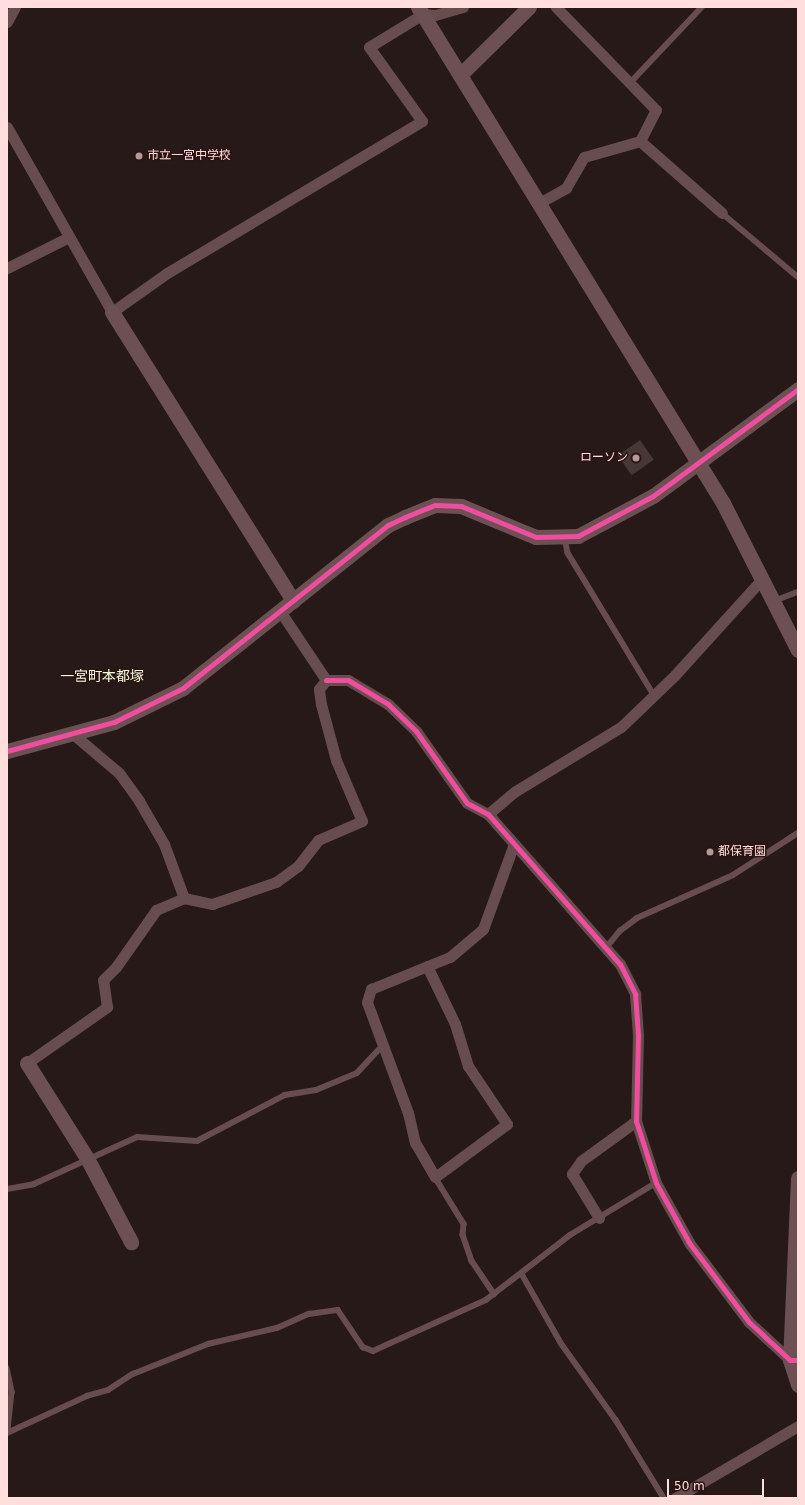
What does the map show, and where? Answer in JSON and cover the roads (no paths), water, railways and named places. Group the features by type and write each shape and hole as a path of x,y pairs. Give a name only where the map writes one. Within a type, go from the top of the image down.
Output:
{"street":[{"path":"7,22 15,7"},
{"path":"420,10 434,15 463,7"},
{"path":"460,75 528,7"},
{"path":"539,203 566,188 584,157 640,141 656,110 631,82 556,7"},
{"path":"420,10 698,461 762,579 798,650"},
{"path":"112,312 167,273 422,121 369,47 420,10"},
{"path":"7,128 112,312 292,601"},
{"path":"640,141 722,213"},
{"path":"7,268 70,237"},
{"path":"7,751 114,722 183,688 388,525 434,505 461,506 536,537 578,536 602,525 653,496 698,461 798,389"},
{"path":"488,814 514,792 621,727 654,695 762,579"},
{"path":"280,611 326,680"},
{"path":"326,680 348,680 388,704 416,731 467,803 488,814 620,964 635,994 638,1035 636,1121 656,1183 690,1244 749,1322 794,1360"},
{"path":"131,1242 88,1160 28,1064 107,1006 103,980 116,967 156,910 184,898 212,904 276,882 298,866 318,840 362,821 336,760 321,704 319,689 326,680"},
{"path":"73,734 119,773 139,801 164,844 184,898"},
{"path":"427,966 455,1024 468,1066 508,1124 435,1177 415,1143 408,1113 367,1002 372,989 427,966 450,957 483,929 514,844"},
{"path":"599,1218 572,1174 581,1161 636,1121"},
{"path":"798,1178 794,1360 798,1385"},
{"path":"675,1498 691,1494 798,1426"}],"lane":[{"path":"631,82 702,7"},
{"path":"722,213 798,278"},
{"path":"565,536 568,552 654,695"},
{"path":"773,602 798,592"},
{"path":"606,948 620,931 637,918 733,875 798,833"},
{"path":"7,1189 34,1184 137,1137 197,1141 285,1095 316,1090 357,1074 383,1045"},
{"path":"435,1177 464,1224 463,1235 472,1262 494,1294"},
{"path":"7,1368 12,1392 8,1432 108,1390 133,1374 208,1344 278,1328 309,1314 338,1310 363,1347 373,1352 494,1294 599,1218 656,1183"},
{"path":"522,1274 561,1343 616,1420 664,1498"}],"place":[{"name":"市立一宮中学校","path":"139,156"},
{"name":"ローソン","path":"636,458"},
{"name":"都保育園","path":"710,852"}],"district":[{"name":"一宮町本都塚","path":"102,676"}]}
